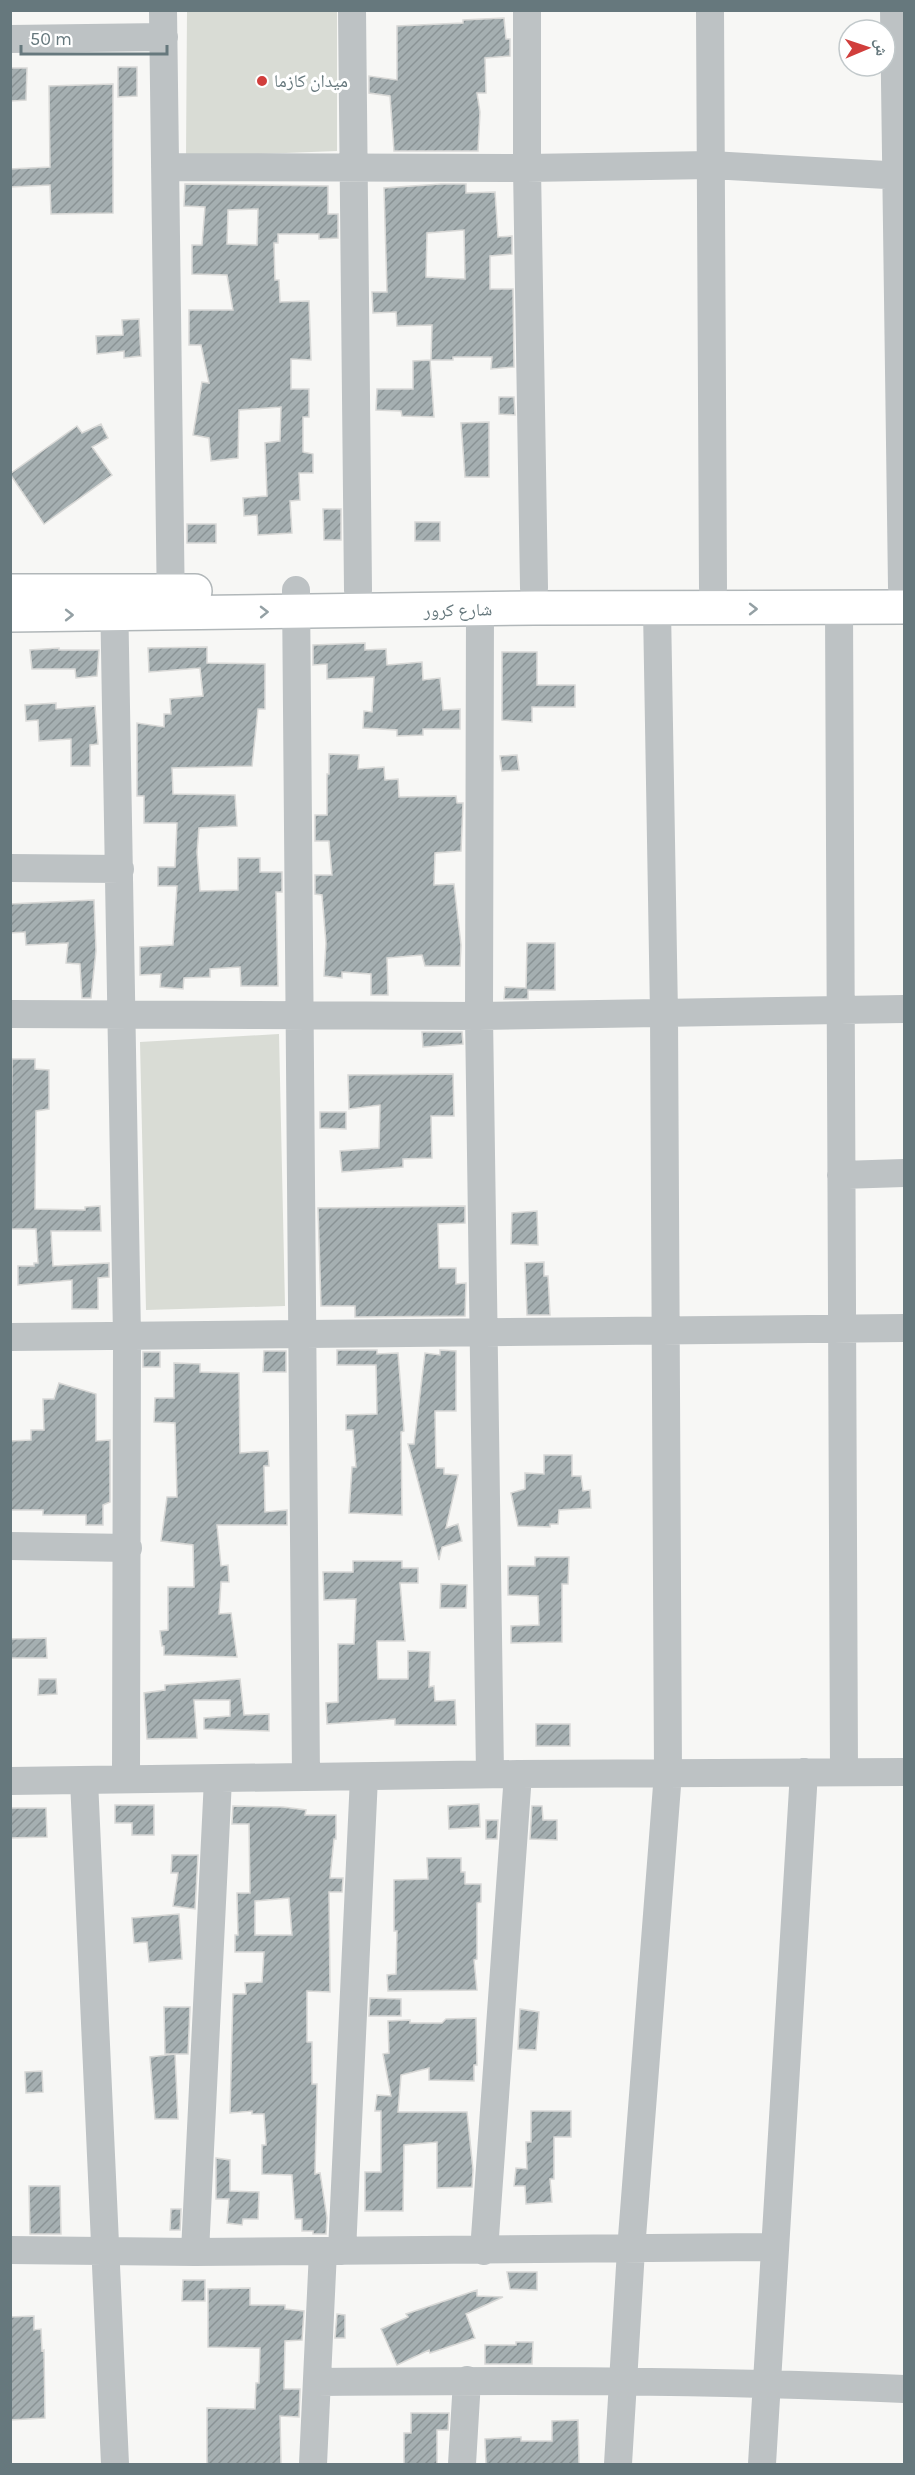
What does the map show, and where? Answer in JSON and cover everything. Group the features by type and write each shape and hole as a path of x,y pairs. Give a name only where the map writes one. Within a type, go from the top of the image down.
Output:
{"main road":[{"name":"شارع كرور","path":"296,601 358,590 713,588 904,594"},
{"name":"شارع كرور","path":"10,591 114,603 296,601 480,610 839,609 904,594"},
{"name":"شارع كرور","path":"10,615 114,603"}],"street":[{"path":"352,10 358,590"},
{"path":"527,10 527,168 534,588"},
{"path":"710,10 713,588"},
{"path":"894,10 900,176 904,594"},
{"path":"10,39 164,24 170,603"},
{"path":"165,167 527,168 711,165 900,176"},
{"path":"296,601 306,1776"},
{"path":"114,603 127,1337 126,1778"},
{"path":"618,2464 631,2250 668,1773 664,1014 657,609"},
{"path":"839,609 844,1772"},
{"path":"480,610 479,1016 490,1774"},
{"path":"10,868 120,869"},
{"path":"10,1014 479,1016 840,1012 904,1009"},
{"path":"841,1175 904,1173"},
{"path":"10,1337 302,1336 904,1328"},
{"path":"10,1546 128,1548"},
{"path":"10,1781 490,1774 904,1772"},
{"path":"762,2464 804,1773"},
{"path":"484,2251 518,1774"},
{"path":"313,2464 317,2382 332,2251 364,1777"},
{"path":"195,2252 218,1779"},
{"path":"84,1780 115,2464"},
{"path":"10,2250 484,2251 775,2247"},
{"path":"462,2464 467,2380"},
{"path":"317,2382 624,2381 766,2383 904,2389"}],"shaded area":[{"name":"ميدان كازما","path":"187,11 337,11 337,151 186,157"},
{"path":"279,1034 285,1306 146,1310 140,1042"}],"building":[{"path":"504,18 506,39 510,39 510,56 485,58 486,93 477,93 480,112 478,151 394,151 390,96 369,93 369,76 397,80 397,26 463,23 463,20"},
{"path":"118,67 137,67 137,96 118,97"},
{"path":"10,68 27,68 26,100 11,101"},
{"path":"113,84 113,213 51,214 50,185 10,187 10,169 50,167 49,86"},
{"path":"185,184 328,186 328,214 338,214 338,238 319,239 319,234 278,234 278,243 274,243 275,280 279,280 280,302 309,301 311,360 291,359 291,389 309,389 309,417 303,417 303,452 313,454 313,473 299,473 300,500 290,501 292,533 258,535 257,515 244,516 243,498 267,496 265,443 280,441 281,407 239,410 238,458 211,461 209,438 193,435 202,382 209,383 201,345 189,345 189,310 233,310 227,275 192,274 192,245 202,245 205,207 184,206","holes":["258,209 257,245 227,244 228,210"]},
{"path":"466,184 466,193 495,192 498,237 512,236 512,254 490,256 490,289 513,289 514,367 491,369 492,357 453,357 453,360 431,360 432,325 397,326 396,312 373,313 372,292 387,292 384,188","holes":["464,230 465,279 426,277 427,233"]},
{"path":"139,319 141,356 124,358 124,351 97,354 96,336 123,335 122,320"},
{"path":"430,360 434,417 402,416 401,411 376,410 377,389 413,389 413,361"},
{"path":"499,397 514,397 515,415 499,414"},
{"path":"489,422 489,477 465,477 461,423"},
{"path":"101,424 108,438 92,447 112,475 44,524 10,474 77,426 82,433"},
{"path":"323,509 341,509 341,540 324,540"},
{"path":"415,522 440,522 440,541 415,541"},
{"path":"187,524 216,524 216,543 187,543"},
{"path":"365,643 365,650 386,649 387,665 422,662 423,680 440,678 443,710 460,709 460,729 423,729 423,735 397,736 397,730 363,728 364,711 372,712 374,677 327,679 327,664 313,665 313,645"},
{"path":"207,647 207,663 265,664 265,709 258,709 252,766 172,768 173,794 235,795 237,826 199,828 197,852 200,891 238,890 238,858 260,858 260,872 282,872 282,892 276,892 278,986 241,986 240,967 210,969 210,977 184,978 183,989 160,987 161,974 140,975 140,947 173,945 177,886 158,886 158,867 175,867 177,823 144,823 144,796 137,796 137,723 164,727 164,714 171,714 170,699 203,696 200,668 149,672 148,648"},
{"path":"59,648 59,650 99,650 97,676 76,678 75,669 32,669 30,650"},
{"path":"502,652 537,652 537,685 575,685 575,707 532,707 532,722 502,720"},
{"path":"56,703 56,709 95,706 98,744 90,745 90,766 71,766 71,739 39,741 38,720 26,721 25,705"},
{"path":"329,754 359,755 358,769 384,767 385,780 398,779 399,797 456,796 457,803 463,803 461,851 435,853 434,885 454,884 461,945 460,966 425,966 422,955 387,958 388,995 371,995 371,974 342,972 342,978 324,976 326,943 322,895 315,894 315,875 332,875 329,841 315,841 315,815 327,815"},
{"path":"517,755 519,770 502,771 500,756"},
{"path":"94,900 96,951 91,998 82,998 80,964 66,963 68,943 26,945 25,932 10,933 10,904"},
{"path":"527,943 555,943 555,990 528,990 528,999 504,999 505,987 526,988"},
{"path":"422,1032 462,1032 463,1044 423,1047"},
{"path":"12,1059 35,1059 35,1069 49,1070 49,1109 36,1111 35,1209 85,1210 85,1207 100,1206 101,1231 51,1231 53,1266 109,1263 109,1277 98,1278 98,1309 72,1309 72,1280 18,1285 18,1266 34,1266 34,1263 38,1263 36,1229 10,1229"},
{"path":"453,1074 454,1116 431,1116 432,1158 403,1159 403,1167 342,1172 340,1151 379,1148 380,1105 349,1109 348,1075"},
{"path":"320,1112 346,1112 346,1129 320,1128"},
{"path":"465,1206 465,1223 438,1224 439,1268 456,1268 456,1284 466,1283 465,1316 355,1317 355,1306 321,1306 318,1208"},
{"path":"537,1211 538,1245 511,1244 512,1213"},
{"path":"544,1262 544,1276 548,1276 550,1315 527,1315 525,1263"},
{"path":"337,1350 377,1350 377,1354 398,1353 404,1431 401,1432 402,1515 349,1513 352,1467 356,1467 353,1430 346,1430 346,1415 377,1414 376,1365 337,1365"},
{"path":"440,1350 456,1351 456,1411 435,1411 436,1468 444,1468 444,1474 458,1475 446,1528 458,1524 462,1541 442,1547 439,1560 408,1444 414,1444 425,1353 440,1355"},
{"path":"264,1351 286,1351 286,1372 263,1372"},
{"path":"143,1352 160,1352 160,1367 143,1367"},
{"path":"174,1363 200,1364 200,1372 239,1373 240,1453 268,1451 269,1466 264,1466 265,1512 287,1510 287,1525 217,1525 221,1566 228,1565 229,1582 221,1582 219,1614 231,1613 237,1657 164,1655 164,1646 162,1646 160,1631 168,1630 168,1587 194,1587 193,1545 161,1541 167,1497 177,1497 175,1423 154,1422 155,1398 174,1398"},
{"path":"59,1383 96,1394 96,1441 110,1440 110,1502 103,1505 103,1525 86,1525 86,1515 43,1515 43,1510 10,1510 10,1441 31,1440 31,1430 44,1430 43,1399 54,1399"},
{"path":"544,1455 572,1455 572,1476 581,1476 583,1491 590,1490 591,1508 559,1510 558,1524 550,1524 550,1527 518,1526 511,1493 525,1489 525,1473 544,1474"},
{"path":"535,1557 569,1557 568,1584 562,1584 562,1642 511,1643 511,1626 539,1625 538,1596 508,1595 508,1566 535,1566"},
{"path":"353,1561 402,1561 402,1568 418,1568 418,1583 400,1583 405,1641 377,1641 378,1679 408,1679 408,1651 430,1652 429,1687 434,1686 435,1701 455,1700 456,1725 395,1725 395,1719 327,1724 326,1703 338,1702 338,1644 354,1644 356,1599 324,1600 323,1572 353,1572"},
{"path":"441,1584 467,1585 466,1608 440,1608"},
{"path":"46,1638 47,1658 10,1658 10,1639"},
{"path":"39,1679 56,1679 57,1694 38,1695"},
{"path":"240,1679 244,1715 269,1714 269,1731 204,1729 204,1718 230,1716 230,1700 194,1700 197,1738 147,1739 144,1693 165,1690 165,1685"},
{"path":"536,1724 570,1724 570,1746 536,1746"},
{"path":"479,1804 480,1827 449,1829 448,1806"},
{"path":"115,1805 154,1805 154,1835 132,1835 132,1823 115,1823"},
{"path":"233,1806 283,1807 306,1810 305,1815 336,1815 336,1839 334,1839 330,1878 343,1878 342,1892 329,1892 330,1992 307,1991 307,2042 312,2042 312,2084 317,2084 315,2174 320,2173 327,2218 326,2234 302,2231 302,2219 295,2219 292,2175 262,2174 262,2145 266,2145 264,2114 252,2114 252,2111 230,2113 233,1994 246,1994 245,1983 262,1982 264,1952 235,1952 235,1935 238,1935 237,1893 250,1893 249,1824 232,1824","holes":["289,1898 292,1935 255,1935 255,1901"]},
{"path":"532,1806 542,1806 543,1820 557,1820 557,1840 530,1839"},
{"path":"10,1808 46,1808 47,1837 10,1838"},
{"path":"486,1820 498,1820 497,1839 486,1839"},
{"path":"172,1855 198,1855 195,1909 173,1906 178,1873 171,1873"},
{"path":"427,1858 461,1858 461,1872 465,1872 465,1884 481,1884 481,1902 477,1903 477,1959 474,1960 477,1990 388,1991 387,1975 396,1974 397,1931 394,1931 394,1880 428,1879"},
{"path":"179,1914 182,1959 149,1962 147,1942 134,1943 132,1918"},
{"path":"370,1998 401,1999 401,2016 369,2016"},
{"path":"164,2007 190,2007 188,2054 165,2054"},
{"path":"520,2009 539,2012 536,2050 518,2049"},
{"path":"476,2018 477,2065 474,2065 474,2081 429,2080 429,2068 401,2075 398,2112 467,2112 473,2170 472,2187 437,2188 437,2142 404,2145 403,2211 365,2211 365,2172 381,2172 381,2111 375,2111 377,2095 391,2096 383,2054 389,2053 388,2021 410,2020 410,2023 442,2023 446,2019"},
{"path":"175,2054 178,2119 155,2119 150,2057"},
{"path":"42,2071 43,2092 26,2093 25,2072"},
{"path":"531,2111 571,2111 571,2137 554,2137 554,2179 550,2179 552,2202 526,2204 525,2186 514,2186 516,2168 527,2169 526,2142 531,2142"},
{"path":"216,2158 230,2160 230,2191 259,2192 258,2219 243,2219 242,2225 227,2223 229,2199 216,2199"},
{"path":"29,2186 60,2186 61,2234 30,2234"},
{"path":"171,2209 181,2209 180,2230 170,2230"},
{"path":"507,2272 537,2272 537,2290 510,2289"},
{"path":"183,2280 205,2280 205,2301 182,2301"},
{"path":"250,2288 250,2305 285,2305 285,2309 304,2311 302,2340 285,2341 284,2389 300,2389 299,2417 280,2416 281,2464 207,2464 207,2408 255,2409 256,2383 259,2383 260,2348 208,2347 208,2289"},
{"path":"477,2290 477,2296 503,2297 466,2314 475,2338 430,2353 429,2350 397,2365 381,2329 408,2317 406,2314"},
{"path":"337,2314 345,2315 345,2338 335,2338"},
{"path":"34,2316 34,2330 41,2329 42,2351 44,2350 45,2418 10,2420 10,2317"},
{"path":"516,2342 533,2342 532,2364 485,2364 485,2345 516,2345"},
{"path":"411,2413 449,2413 448,2430 437,2430 437,2464 404,2464 404,2433 411,2433"},
{"path":"578,2420 579,2464 486,2464 485,2439 521,2437 521,2441 552,2441 552,2421"}],"place":[{"name":"ميدان كازما","path":"262,81"}]}
